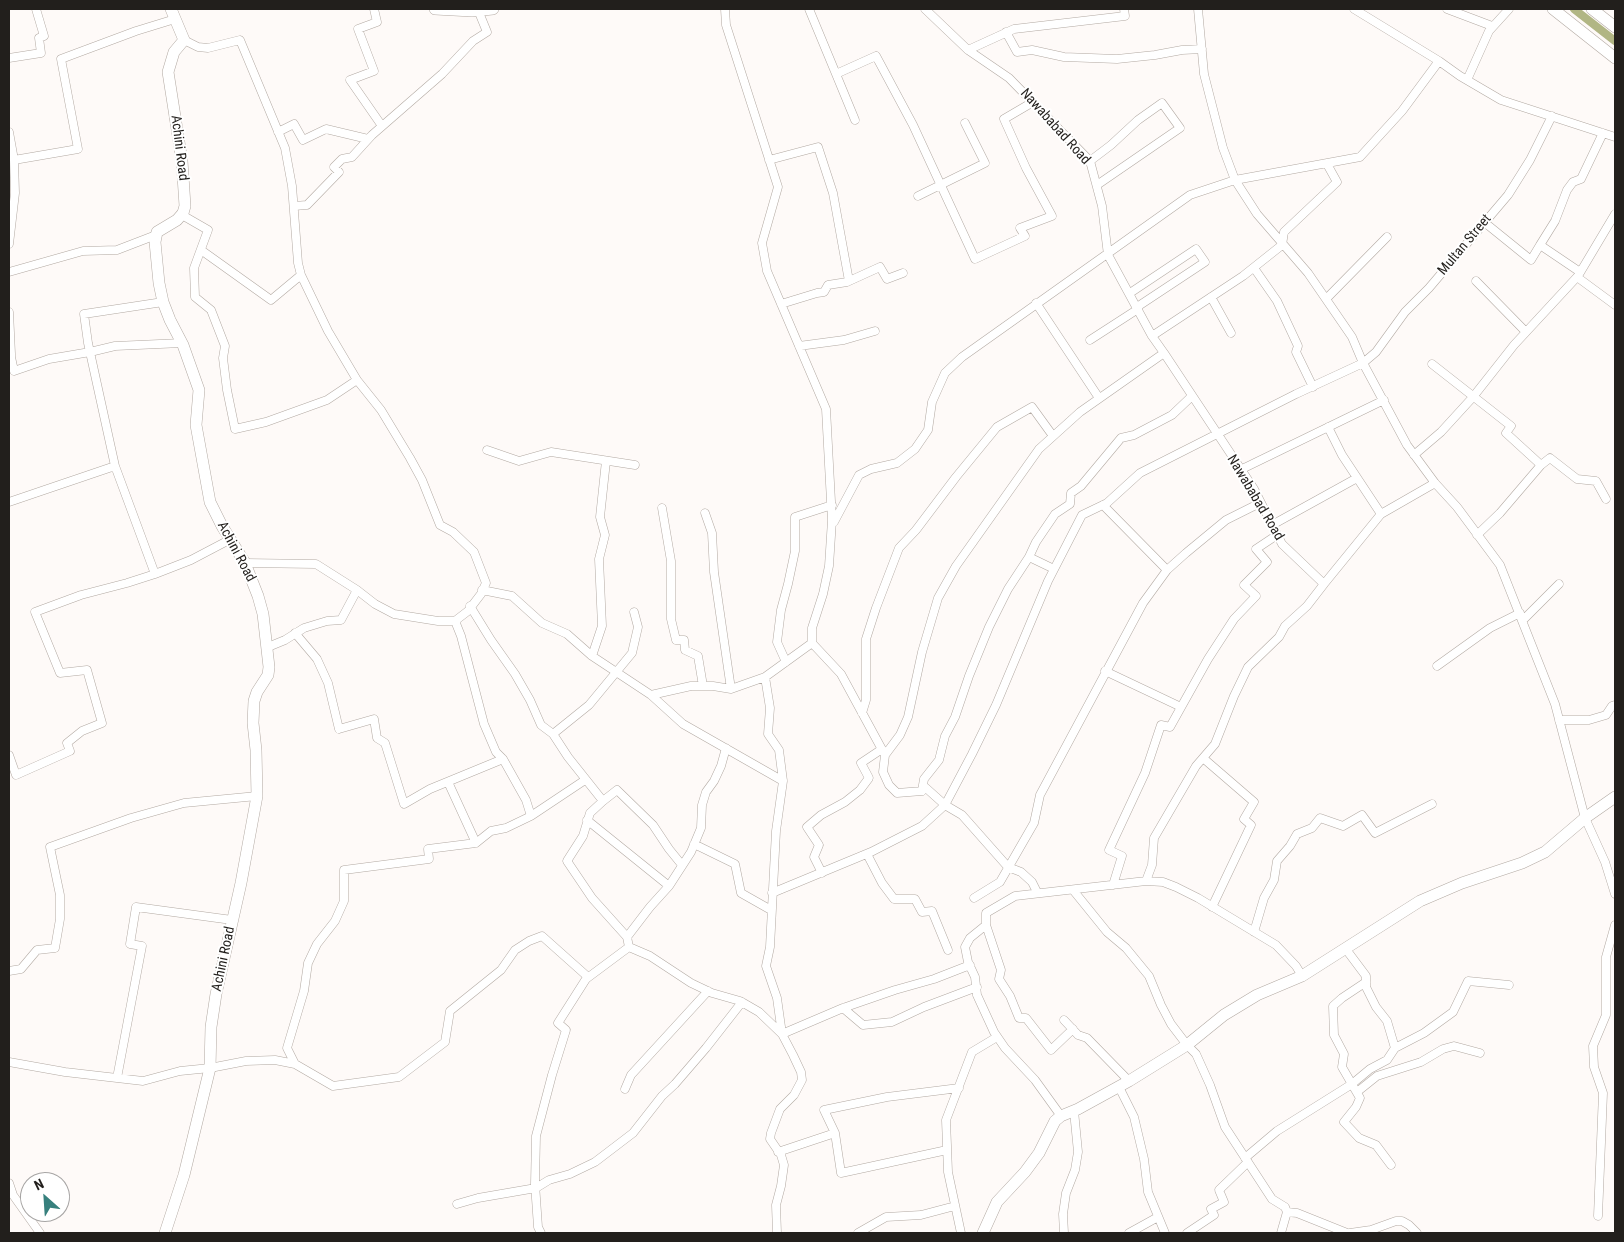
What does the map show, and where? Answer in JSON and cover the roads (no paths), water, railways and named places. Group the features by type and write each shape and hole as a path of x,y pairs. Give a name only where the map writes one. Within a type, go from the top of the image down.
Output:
{"main road":[{"path":"435,9 493,9"},
{"path":"1553,9 1615,58"},
{"path":"1592,9 1615,27"},
{"path":"173,14 184,40"},
{"name":"Achini Road","path":"182,214 185,206 182,161 168,72 174,52 184,40"},
{"path":"156,235 157,232 177,220 182,214"},
{"name":"Achini Road","path":"156,235 159,283 163,302 182,343 199,390 196,425 210,502 245,563 263,614 269,667 268,675 257,692 254,701 253,723 256,750 257,796 214,1010 210,1068 184,1175 166,1233"},
{"path":"983,1233 997,1202 1025,1172 1039,1153 1054,1121 1061,1116 1124,1084 1187,1045 1224,1015 1257,995 1302,976 1420,901 1462,883 1522,863 1545,852 1585,818 1615,797"}],"street":[{"path":"9,58 41,53 39,38 44,36 36,9"},
{"path":"374,9 377,22 358,29 374,71 350,80 382,126"},
{"path":"726,9 726,25 778,187 762,243 767,270 826,409 832,526 829,566 823,594 812,628 812,643 841,674 883,752 883,772 889,785 897,793 922,791 926,788 945,805 962,815 1008,867 1021,872 1032,882 1037,892"},
{"path":"809,9 855,120"},
{"name":"Nawababad Road","path":"925,9 968,50 1009,78 1090,161 1102,206 1108,255 1152,336 1216,435 1254,489 1282,544 1324,584"},
{"path":"968,50 1014,29 1125,16 1124,9"},
{"path":"1198,9 1204,74 1221,139 1235,180 1256,214 1308,273 1352,337 1363,363 1407,445 1434,483 1457,507 1500,565 1555,704 1585,818 1606,862 1615,894"},
{"path":"1354,9 1501,100 1615,137"},
{"path":"1447,9 1492,26"},
{"path":"1467,80 1492,26 1509,9"},
{"path":"294,206 307,204 339,172 334,167 342,159 352,157 382,126 442,74 473,41 487,32 478,10"},
{"path":"14,160 78,149 61,59 136,31 173,14"},
{"path":"1006,32 1017,52 1032,50 1064,57 1117,59 1202,49"},
{"path":"184,40 198,47 208,48 240,40 284,148 292,186 298,263 301,275 328,331 358,380 381,410 410,458 422,480 440,525 453,532 474,552 486,583 468,610 455,621 438,621 394,614 375,604 316,564 245,563"},
{"path":"836,74 876,56 913,125 975,258 1025,236 1020,228 1052,216 1026,168 1004,119 1033,102"},
{"path":"832,526 859,475 871,469 897,463 916,449 928,430 932,402 945,373 962,357 1190,195 1235,180 1360,157 1402,111 1440,61"},
{"path":"1090,161 1138,120 1162,103 1180,128 1096,184"},
{"name":"Multan Street","path":"772,893 868,854 922,826 945,805 996,705 1054,569 1082,515 1103,505 1140,473 1296,394 1363,363 1376,352 1405,312 1429,288 1508,195 1530,160 1552,116"},
{"path":"918,196 985,164 965,123"},
{"path":"278,132 294,124 303,140 326,129 368,139"},
{"path":"9,132 14,160 9,244"},
{"path":"1484,222 1530,260 1555,221 1566,190 1573,182 1581,179 1603,134"},
{"path":"769,160 818,147 833,193 849,281"},
{"path":"1152,336 1254,268 1282,244 1284,232 1337,182 1328,164"},
{"path":"182,214 208,230 194,268 195,297 211,310 225,346 223,358 235,429 266,422 327,400 358,380"},
{"path":"1414,455 1441,432 1473,397 1526,332 1578,275 1615,214"},
{"path":"9,272 83,251 117,250 156,235"},
{"path":"1326,299 1387,237"},
{"path":"1540,245 1615,305"},
{"path":"1090,340 1205,262 1196,249 1130,293"},
{"path":"201,250 271,300 301,275"},
{"path":"781,304 817,292 824,292 828,285 849,281 880,267 887,279 903,273"},
{"path":"1254,268 1277,300 1298,346 1296,352 1313,387"},
{"path":"1476,281 1526,332"},
{"path":"1211,298 1231,334"},
{"path":"155,574 115,466 90,352 84,314 163,302"},
{"path":"1036,303 1099,398"},
{"path":"9,312 10,357 14,371 49,360 115,346 182,343"},
{"path":"799,346 844,340 874,331"},
{"path":"822,873 814,857 819,845 807,827 820,816 845,802 860,790 869,778 861,763 883,752 900,735 908,717 922,652 938,598 956,566 1039,449 1080,412 1164,353"},
{"path":"1432,364 1511,426 1506,433 1541,464"},
{"path":"922,791 924,779 939,760 945,736 954,718 989,627 1008,589 1055,514 1070,504 1071,493 1081,486 1121,438 1134,435 1172,415 1192,396"},
{"path":"1240,470 1384,400"},
{"path":"862,714 866,700 866,639 899,548 916,530 961,470 997,427 1032,407 1053,436"},
{"path":"1328,427 1342,454 1381,514"},
{"path":"486,450 519,461 551,452 635,465"},
{"path":"1477,535 1500,513 1541,464 1550,458 1578,479 1596,481 1606,498"},
{"path":"592,656 602,626 599,558 605,535 600,517 606,461"},
{"path":"9,502 115,466"},
{"path":"1272,525 1357,478"},
{"path":"1146,881 1152,865 1154,838 1196,766 1215,744 1248,667 1279,637 1285,626 1307,606 1381,514 1434,483"},
{"path":"974,898 1000,882 1034,824 1040,795 1143,603 1167,570 1226,520 1260,503"},
{"path":"786,662 777,642 780,610 795,550 794,516 832,505"},
{"path":"1103,505 1167,570"},
{"path":"662,508 671,562 670,619 676,640 684,640 685,650 698,656 703,686"},
{"path":"705,513 712,533 714,572 731,689"},
{"path":"1113,885 1122,856 1109,850 1145,773 1161,725 1170,727 1208,659 1234,619 1256,596 1244,584 1267,562 1256,549 1278,534"},
{"path":"9,755 16,774 70,751 67,743 82,730 102,723 86,670 60,673 35,612 81,595 155,574 191,560 230,539"},
{"path":"1029,557 1054,569"},
{"path":"1437,666 1490,628 1521,616 1559,584"},
{"path":"268,647 285,640 304,628 319,623 341,620 357,590"},
{"path":"482,590 512,596 542,623 567,634 592,656 651,695 682,724 783,780"},
{"path":"470,606 515,674 530,700 541,725 553,734 585,780 603,801"},
{"path":"553,734 589,705 632,653 638,627 634,612"},
{"path":"455,621 461,636 484,724 496,752 503,759 526,800 531,816"},
{"path":"295,634 317,659 328,683 339,729 374,719 377,738 385,743 404,804 430,789 503,759"},
{"path":"651,695 691,686 731,689 765,677 812,643"},
{"path":"1105,671 1181,707"},
{"path":"765,677 770,708 768,734 779,750 783,780 776,831 770,947 766,966 777,998 782,1034 801,1072 802,1080 794,1095 780,1109 770,1139 784,1165 776,1205 777,1233"},
{"path":"1559,720 1589,720 1606,715 1612,706 1615,705"},
{"path":"627,937 669,886 694,844 701,828 702,805 706,792 721,766 726,748"},
{"path":"1203,758 1254,802 1244,820 1251,824 1212,907"},
{"path":"295,1064 287,1048 304,991 308,963 317,944 335,921 344,901 344,870 429,859 428,850 476,843 491,831 506,828 531,816 585,780"},
{"path":"448,782 476,843"},
{"path":"629,947 627,937 592,898 567,861 582,836 590,813 617,790 654,825 682,865"},
{"path":"9,971 21,969 37,950 55,948 60,919 60,896 50,847 131,818 184,803 257,796"},
{"path":"1254,932 1264,898 1274,880 1277,861 1290,846 1297,834 1312,828 1320,818 1343,826 1362,815 1376,833 1432,804"},
{"path":"587,820 669,886"},
{"path":"694,844 735,864 741,892 771,910"},
{"path":"868,854 882,882 894,898 915,898 922,912 932,911 948,950"},
{"path":"1073,1030 1051,1050 1026,1018 1019,1018 1010,996 999,979 1002,970 986,925 986,913 1015,896 1146,881 1163,882 1212,907 1276,945 1296,966 1302,976"},
{"path":"1074,890 1107,932 1126,948 1149,976 1160,1005 1187,1045 1196,1054 1210,1085 1225,1127 1272,1199 1285,1207 1287,1212 1281,1233"},
{"path":"117,1078 142,946 130,944 136,907 232,920"},
{"path":"986,925 970,938 965,947 975,978 977,995 997,1037 1035,1080 1061,1116"},
{"path":"1598,1216 1603,1093 1594,1067 1592,1046 1606,1015 1606,957 1615,925"},
{"path":"9,1062 65,1072 143,1081 180,1071 210,1068 246,1060 275,1060 295,1064 333,1086 399,1077 445,1042 450,1010 501,970 515,950 529,941 542,936 588,977"},
{"path":"541,1233 538,1227 536,1136 566,1030 558,1023 588,977 629,947"},
{"path":"629,947 650,956 691,983 708,991 742,1002 759,1012 782,1034"},
{"path":"1345,948 1366,976 1366,987 1376,1008 1387,1021 1396,1048"},
{"path":"782,1034 843,1008 934,979 970,965"},
{"path":"1188,1233 1214,1215 1211,1209 1224,1202 1218,1190 1277,1131 1352,1084 1370,1069 1387,1060 1396,1048 1424,1033 1453,1012 1468,981 1509,985"},
{"path":"1366,982 1333,1006 1334,1035 1344,1054 1342,1067 1360,1098 1356,1107 1344,1122 1359,1138 1376,1145 1391,1165"},
{"path":"843,1008 863,1025 892,1022 924,1007 976,987"},
{"path":"625,1089 631,1075 708,991"},
{"path":"457,1204 478,1198 536,1188 549,1180 570,1174 595,1162 633,1133 662,1096 706,1048 742,1002"},
{"path":"1064,1020 1078,1035 1087,1038 1124,1084 1144,1159 1148,1192 1166,1233"},
{"path":"961,1233 948,1172 946,1120 972,1052 997,1037"},
{"path":"1357,1092 1377,1076 1421,1062 1443,1049 1454,1046 1480,1053"},
{"path":"947,1150 841,1174 835,1133 824,1110 886,1096 959,1088"},
{"path":"1064,1233 1063,1214 1066,1193 1075,1170 1078,1152 1074,1111"},
{"path":"778,1152 835,1133"},
{"path":"9,1183 13,1195 40,1233"},
{"path":"858,1233 886,1217 921,1215 955,1206"},
{"path":"1287,1212 1306,1216 1349,1233 1371,1230 1396,1221 1402,1221 1417,1233"},
{"path":"1130,1233 1158,1217"}],"waterway":[{"path":"1574,9 1615,41"}]}
